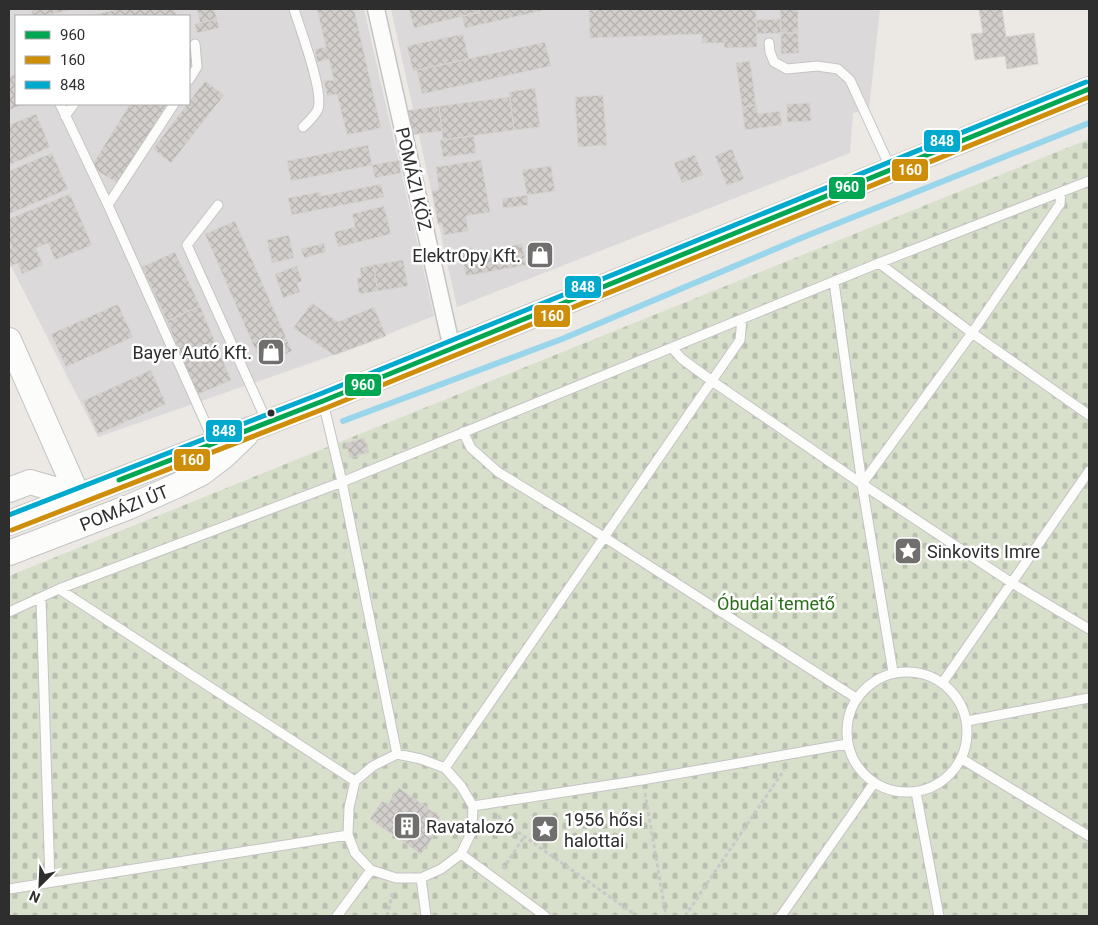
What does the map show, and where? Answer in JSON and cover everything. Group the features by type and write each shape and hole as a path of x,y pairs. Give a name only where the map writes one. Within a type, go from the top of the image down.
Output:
{"street":[{"name":"POMÁZI KÖZ","path":"376,9 452,349"},
{"name":"POMÁZI ÚT","path":"9,523 452,349 1089,89"},
{"path":"9,340 14,365 54,439 78,496"},
{"name":"POMÁZI ÚT","path":"9,553 128,507 202,473 260,425"},
{"path":"9,490 30,482 78,496"}],"lane":[{"path":"294,9 317,87 319,104 317,111 302,127"},
{"path":"769,43 774,62 787,69 816,66 838,69 850,80 891,169"},
{"path":"190,78 197,67 195,44"},
{"path":"60,105 108,205 214,442"},
{"path":"65,116 73,105"},
{"path":"108,205 173,105"},
{"path":"9,612 60,589 342,482 879,263 1089,181"},
{"path":"862,484 972,333 1060,204 1062,192"},
{"path":"218,206 187,245 260,425"},
{"path":"879,263 972,333 1089,416"},
{"path":"834,282 862,484 893,672"},
{"path":"445,768 740,340 742,319"},
{"path":"672,348 682,359 712,382 862,484 1012,583 1089,630"},
{"path":"322,401 342,482 398,754"},
{"path":"463,432 471,448 498,472 604,537 856,698"},
{"path":"942,682 1089,471"},
{"path":"60,589 355,781"},
{"path":"41,598 50,882"},
{"path":"893,672 922,673 942,682 960,701 967,721 968,738 962,758 943,782 916,792 894,792 874,783 855,765 847,744 846,721 856,698 872,681 893,672"},
{"path":"967,721 1089,698"},
{"path":"473,806 642,780 847,744"},
{"path":"398,754 422,759 445,768 461,786 473,806 472,831 461,854 441,869 421,878 396,878 371,870 355,853 348,835 349,808 355,781 373,766 398,754"},
{"path":"962,758 1089,836"},
{"path":"781,916 874,783"},
{"path":"916,792 938,916"},
{"path":"9,889 348,835"},
{"path":"461,854 545,916"},
{"path":"336,916 371,870"},
{"path":"421,878 426,916"}],"path":[{"path":"685,916 796,752"},
{"path":"642,780 666,916"},
{"path":"494,803 501,820 637,916"},
{"path":"496,880 525,836"},
{"path":"387,916 396,878"}],"shaded area":[{"path":"9,9 364,9 434,316 334,355 98,437 9,262"},
{"path":"391,9 880,9 869,109 853,113 850,153 457,307"}],"green space":[{"name":"Óbudai temető","path":"1089,139 1089,916 9,916 9,576"}],"building":[{"path":"31,9 74,9 47,15 33,15"},
{"path":"118,9 174,9 177,15 94,15"},
{"path":"197,9 214,9 217,19 200,23"},
{"path":"317,9 354,9 381,128 347,135 337,94 327,96 324,81 334,80 329,59 317,62 315,49 326,47"},
{"path":"409,9 479,9 480,12 414,28"},
{"path":"479,9 541,9 541,11 465,28 462,16 480,12"},
{"path":"756,9 757,47 724,48 724,43 702,43 702,34 590,38 589,10"},
{"path":"780,9 798,9 798,33 781,33"},
{"path":"979,9 1002,9 1006,37 1034,33 1038,64 1007,69 1005,56 975,60 971,34 983,33"},
{"path":"217,19 219,28 197,33 195,24"},
{"path":"780,19 781,33 757,34 756,20"},
{"path":"781,33 798,33 799,53 781,54"},
{"path":"463,34 469,59 413,71 407,46"},
{"path":"545,42 551,66 422,94 417,70"},
{"path":"190,46 195,59 190,67"},
{"path":"750,61 756,105 742,107 736,63"},
{"path":"15,74 15,105 22,105 9,110 9,77"},
{"path":"205,81 224,95 171,163 153,149 187,105 190,105 190,101"},
{"path":"535,88 540,127 514,130 509,92"},
{"path":"603,95 607,145 578,147 575,97"},
{"path":"510,97 514,130 443,140 439,106"},
{"path":"810,103 811,121 787,122 787,104"},
{"path":"129,105 166,105 119,184 91,167"},
{"path":"756,105 758,114 780,111 782,125 745,130 742,107"},
{"path":"439,106 442,131 408,135 404,111"},
{"path":"36,114 50,147 9,165 9,125"},
{"path":"474,136 476,153 443,157 440,140"},
{"path":"368,145 372,165 291,181 287,161"},
{"path":"732,149 744,179 727,186 715,156"},
{"path":"52,153 68,189 9,214 9,171"},
{"path":"695,155 703,175 682,183 674,163"},
{"path":"399,160 401,173 375,178 372,165"},
{"path":"481,160 490,212 466,216 468,231 444,235 442,223 438,224 432,191 439,190 436,167"},
{"path":"551,166 555,191 527,195 522,170"},
{"path":"381,184 384,197 292,215 288,198 320,192 321,196"},
{"path":"70,194 92,245 55,260 48,243 36,248 43,265 22,274 18,263 9,267 9,249 12,248 9,240 9,219"},
{"path":"527,195 528,205 503,208 502,199"},
{"path":"384,206 391,234 338,247 334,232 355,227 352,214"},
{"path":"235,221 292,351 262,365 205,234"},
{"path":"289,235 294,258 272,263 267,240"},
{"path":"324,243 326,252 304,258 301,249"},
{"path":"522,244 526,265 466,276 461,250 472,248 473,252"},
{"path":"175,252 200,306 167,321 142,267"},
{"path":"403,260 408,286 378,291 373,265"},
{"path":"373,265 378,291 359,294 357,278 361,278 360,268"},
{"path":"297,266 302,281 297,283 300,292 283,298 275,274"},
{"path":"312,303 338,322 374,307 386,336 334,355 293,328"},
{"path":"118,304 133,337 66,367 51,334"},
{"path":"200,306 231,380 197,395 167,321"},
{"path":"151,370 166,404 98,434 83,401"},
{"path":"364,438 369,452 350,458 346,443"},
{"name":"Ravatalozó","path":"399,788 440,817 429,834 433,837 421,854 370,819 382,801 387,805"}],"waterway":[{"path":"343,421 562,339 806,236 1089,123"}],"transit line":[{"name":"848","path":"9,515 320,394 1086,82"},
{"name":"960","path":"119,480 323,401 1089,89"},
{"name":"160","path":"12,530 326,408 1089,97"}],"place":[{"name":"ElektrOpy Kft.","path":"540,255"},
{"name":"Bayer Autó Kft.","path":"271,352"},
{"name":"Sinkovits Imre","path":"908,551"},
{"name":"Ravatalozó","path":"407,826"},
{"name":"1956 hősi halottai","path":"545,829"}]}
